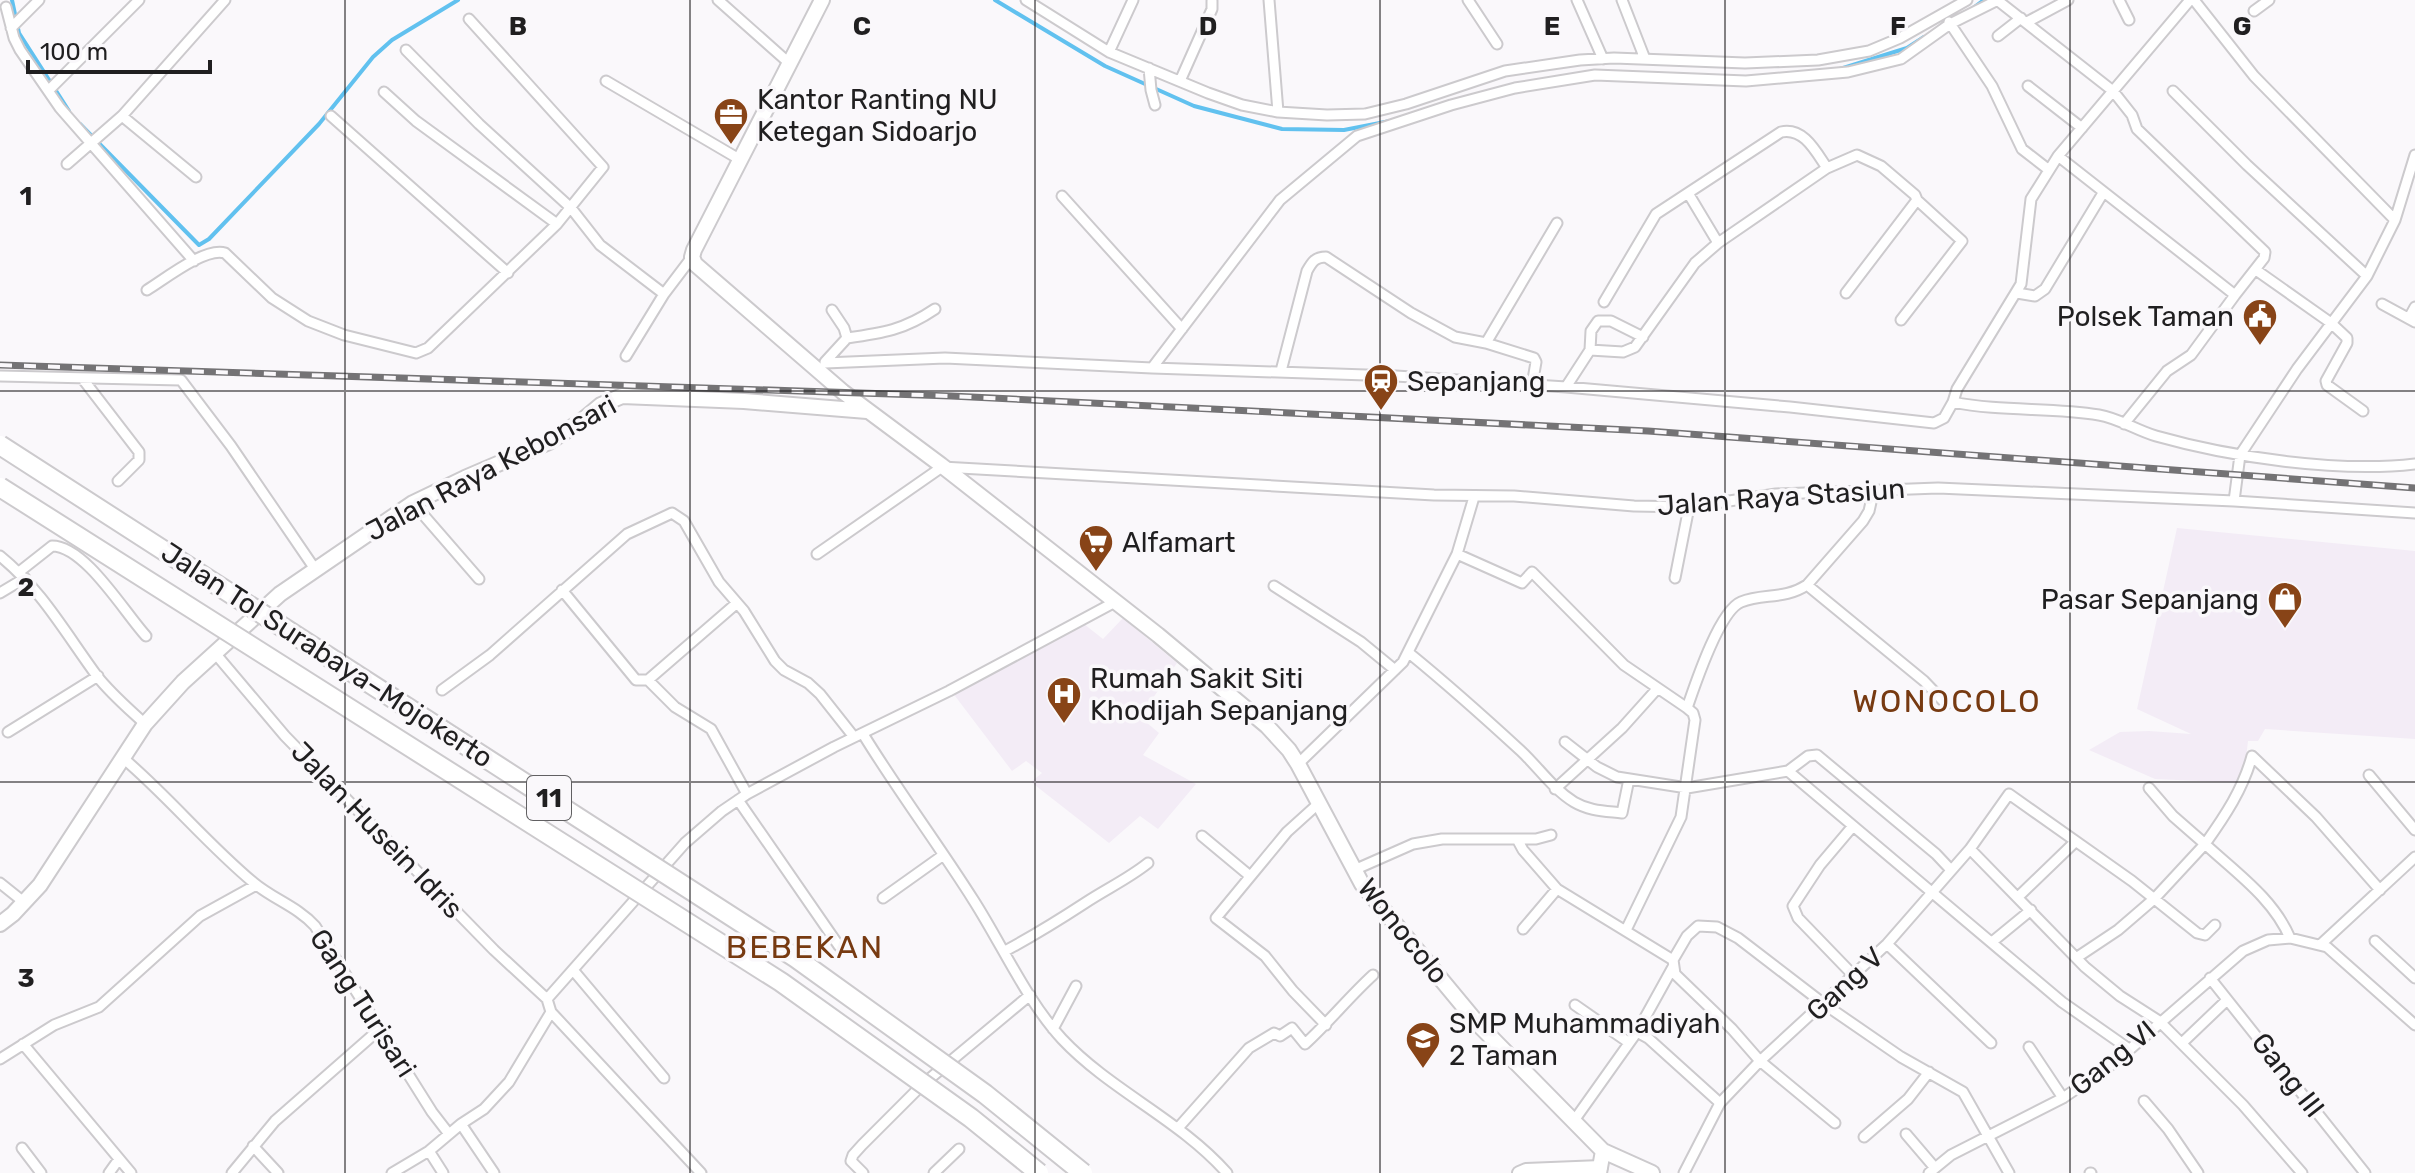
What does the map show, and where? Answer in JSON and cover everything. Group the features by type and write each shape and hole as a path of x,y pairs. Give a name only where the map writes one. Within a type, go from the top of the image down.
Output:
{"highway":[{"name":"Jalan Tol Surabaya–Mojokerto","path":"0,445 796,958 985,1094 1083,1173"},
{"name":"Jalan Tol Surabaya–Mojokerto","path":"0,487 781,982 971,1118 1039,1173"}],"main road":[{"path":"692,257 822,0"},
{"name":"Wonocolo","path":"692,257 695,264 821,365 869,413 1115,602 1267,726 1298,764 1362,884 1479,1025 1603,1151 1652,1173"},
{"name":"Jalan Raya Kebonsari","path":"0,924 25,903 40,885 145,724 183,682 280,594 413,503 549,442 601,405 622,396 744,401 869,413"},
{"path":"1600,1170 1603,1151"}],"street":[{"path":"15,24 39,0"},
{"path":"51,89 139,0"},
{"path":"67,164 122,116 225,0"},
{"path":"718,0 789,63"},
{"path":"1026,0 1043,5 1109,52 1149,72 1242,105 1278,112 1364,116 1406,105 1469,82 1535,68 1746,80 1848,72 1901,59 1946,19 1952,3 1967,0"},
{"path":"1109,52 1133,0"},
{"path":"1269,0 1278,112"},
{"path":"1468,0 1497,44"},
{"path":"1577,0 1603,59"},
{"path":"1622,0 1645,59"},
{"path":"1152,368 1280,200 1358,133 1538,83 1603,59 1745,65 1818,60 1869,51 1998,0 2113,91 2132,115 2137,129 2265,252 2256,270 2191,355 2167,371 2124,424"},
{"path":"1998,36 2068,0"},
{"path":"2119,0 2129,20"},
{"path":"821,365 945,358 1281,371 1566,387 1934,423 1944,418 1957,389 2017,293 2023,279 2031,199 2058,156 2192,0 2254,76 2395,220"},
{"path":"2254,11 2269,0"},
{"path":"1180,81 1212,9 1212,1"},
{"path":"6,7 15,24 20,50 194,261"},
{"path":"147,290 194,261 218,251 225,253 272,298 308,321 344,335 416,353 428,348 557,224 600,171 602,163 469,19"},
{"path":"1946,19 1992,86 2022,149 2049,170"},
{"path":"406,50 479,124 571,208 600,245 664,294"},
{"path":"1745,65 1746,80"},
{"path":"1535,68 1538,83"},
{"path":"1149,72 1155,105"},
{"path":"606,81 739,159"},
{"path":"2028,86 2082,128"},
{"path":"2173,91 2247,165 2367,276"},
{"path":"384,92 416,121 557,224"},
{"path":"1406,105 1409,119"},
{"path":"122,116 196,177"},
{"path":"331,116 508,273"},
{"path":"1358,133 1364,116"},
{"path":"1604,302 1656,214 1781,132 1791,130 1809,142 1827,168"},
{"path":"1590,350 1630,350 1643,337 1695,263 1718,243 1827,168 1857,155 1881,166 1962,241 1901,320"},
{"path":"2234,501 2240,455 2367,276 2395,220 2412,176 2415,155"},
{"path":"2058,156 2235,295"},
{"path":"1688,193 1718,243"},
{"path":"2017,293 2035,296 2045,289 2103,193"},
{"path":"1062,196 1182,329"},
{"path":"1846,293 1917,200"},
{"path":"1486,343 1557,223"},
{"path":"626,356 664,294 692,257"},
{"path":"1281,371 1307,271 1313,260 1326,257 1411,313 1455,337 1534,358 1532,385"},
{"path":"2256,270 2331,323 2347,338 2326,381 2327,385 2363,411"},
{"path":"2382,304 2412,320 2415,307"},
{"path":"821,365 847,338 892,332 935,309"},
{"path":"832,310 847,338"},
{"path":"1566,387 1590,350 1591,331 1598,321 1611,321 1643,337"},
{"path":"0,376 181,380 231,446 315,569"},
{"path":"82,378 139,452 139,460 118,481"},
{"path":"1953,402 2100,415 2153,435 2240,455 2339,464 2415,464"},
{"path":"817,554 942,467"},
{"name":"Jalan Raya Stasiun","path":"942,467 1474,497 1514,496 1634,506 1689,507 1776,494 1874,489 1985,490 2234,501 2415,513"},
{"path":"1687,708 1707,653 1734,606 1751,600 1784,596 1807,585 1863,521 1869,511 1874,489"},
{"path":"1298,764 1409,653 1457,554 1474,497"},
{"path":"413,503 479,579"},
{"path":"1675,578 1689,507"},
{"path":"442,690 490,655 627,534 672,513 684,521 719,582 737,603 775,661 784,670 808,683 858,736 942,856 1053,1029 1078,1055 1207,1151 1227,1173"},
{"path":"0,593 52,546 65,548 84,559 146,636"},
{"path":"1457,554 1522,583 1532,572 1624,665 1693,713 1695,720 1687,788 1680,820 1626,930"},
{"path":"0,556 22,575 71,636 98,676 145,724"},
{"path":"1807,585 1924,681 1946,704"},
{"path":"1274,586 1361,642 1395,670"},
{"path":"562,590 636,680 648,680 737,603"},
{"path":"701,1173 551,1012 547,999 685,843 742,797 1115,602"},
{"name":"Jalan Husein Idris","path":"214,652 285,736 494,950 547,999"},
{"path":"1409,653 1536,765 1555,789 1587,809 1622,813 1629,779"},
{"path":"8,732 98,676"},
{"path":"648,680 675,707 711,729 742,797 839,946"},
{"path":"1555,789 1622,728 1657,689"},
{"path":"1565,742 1609,773 1687,788 1788,771 1808,756 1817,755 1925,844 1951,870"},
{"path":"2076,958 2118,930 2154,899 2205,844 2228,812 2248,774 2252,756 2316,817 2380,890"},
{"name":"Gang Turisari","path":"123,758 158,787 256,885 308,917 449,1134"},
{"path":"1788,771 2062,1002 2129,1049"},
{"path":"2369,775 2415,830"},
{"path":"2149,788 2173,816 2266,900 2283,921 2290,938 2333,950 2415,1025"},
{"name":"Gang V","path":"1684,1173 1720,1103 1760,1061 1887,944 1970,849 2009,794 2075,842"},
{"path":"1318,804 1287,832 1216,918 1265,956 1326,1025"},
{"path":"1853,826 1820,865 1793,906 1798,918 1854,976"},
{"path":"1354,870 1413,844 1442,839 1517,839 1551,835"},
{"path":"1202,836 1250,876"},
{"path":"1517,839 1557,889 1626,930 1673,964 1675,974 1760,1061 1835,1123"},
{"path":"2018,897 2075,842 2197,933 2205,935 2215,925"},
{"path":"1970,849 2076,958 2120,996 2159,1021 2182,1043 2243,1105 2302,1173"},
{"path":"883,898 942,856"},
{"path":"2320,945 2415,857"},
{"path":"1005,951 1045,930 1131,877 1148,863"},
{"path":"0,883 25,903"},
{"path":"0,1059 54,1025 99,1007 200,916 256,885"},
{"path":"1523,929 1557,889"},
{"path":"1992,942 2031,910"},
{"path":"1573,1122 1637,1032 1687,936 1698,926 1717,927 1738,938 1824,1004 1901,1057 1963,1092 2009,1173"},
{"name":"Gang VI","path":"1932,1170 1951,1155 2063,1098 2129,1049 2243,951 2268,940 2290,938"},
{"path":"2375,941 2415,978"},
{"path":"1887,944 1991,1043"},
{"path":"573,970 664,1078"},
{"path":"1178,1128 1249,1048 1274,1033 1280,1036 1292,1028 1305,1044 1373,975"},
{"name":"Gang III","path":"2210,978 2365,1173"},
{"path":"1053,1029 1076,986"},
{"path":"863,1173 851,1161 862,1145 922,1085 1030,995"},
{"path":"2182,1043 2227,1000"},
{"path":"1575,1005 1628,1042"},
{"path":"392,1173 429,1151 484,1109 509,1082 551,1012"},
{"path":"232,1173 275,1121 381,1028"},
{"path":"1637,1032 1648,1038 1720,1103"},
{"path":"23,1044 131,1173"},
{"path":"2029,1047 2063,1098"},
{"path":"1864,1137 1908,1099 1929,1072"},
{"path":"2144,1101 2168,1129 2198,1173"},
{"path":"461,1124 494,1173"},
{"path":"1906,1134 1932,1170"},
{"path":"253,1146 278,1173"},
{"path":"22,1148 41,1173"},
{"path":"934,1173 959,1149"},
{"path":"429,1151 443,1173"},
{"path":"109,1173 119,1159"},
{"path":"1519,1173 1526,1170 1600,1170"}],"shaded area":[{"name":"Pasar Sepanjang","path":"2177,528 2415,551 2415,739 2265,729 2258,741 2248,741 2243,783 2155,779 2089,750 2120,732 2191,734 2137,709"},
{"name":"Rumah Sakit Siti Khodijah Sepanjang","path":"1123,618 1177,663 1140,717 1159,733 1143,755 1196,784 1158,829 1140,816 1109,843 1031,782 1042,773 1026,761 1012,771 952,692 1084,624 1103,639"}],"waterway":[{"path":"12,0 19,33 69,111"},
{"path":"80,124 199,245 209,239 319,124 373,57 392,40 458,0"},
{"path":"995,0 1105,66 1194,106 1282,129 1344,130 1390,121"},
{"path":"1973,8 1984,0"},
{"path":"1840,69 1907,48 1924,37"}],"railway":[{"path":"0,365 951,396 1648,431 2415,488"}],"place":[{"name":"Kantor Ranting NU Ketegan Sidoarjo","path":"731,146"},
{"name":"Polsek Taman","path":"2260,347"},
{"name":"Sepanjang","path":"1381,412"},
{"name":"Alfamart","path":"1096,573"},
{"name":"Pasar Sepanjang","path":"2285,630"},
{"name":"Rumah Sakit Siti Khodijah Sepanjang","path":"1064,725"},
{"name":"SMP Muhammadiyah 2 Taman","path":"1423,1070"}],"district":[{"name":"WONOCOLO","path":"1947,701"},
{"name":"BEBEKAN","path":"805,947"}]}
